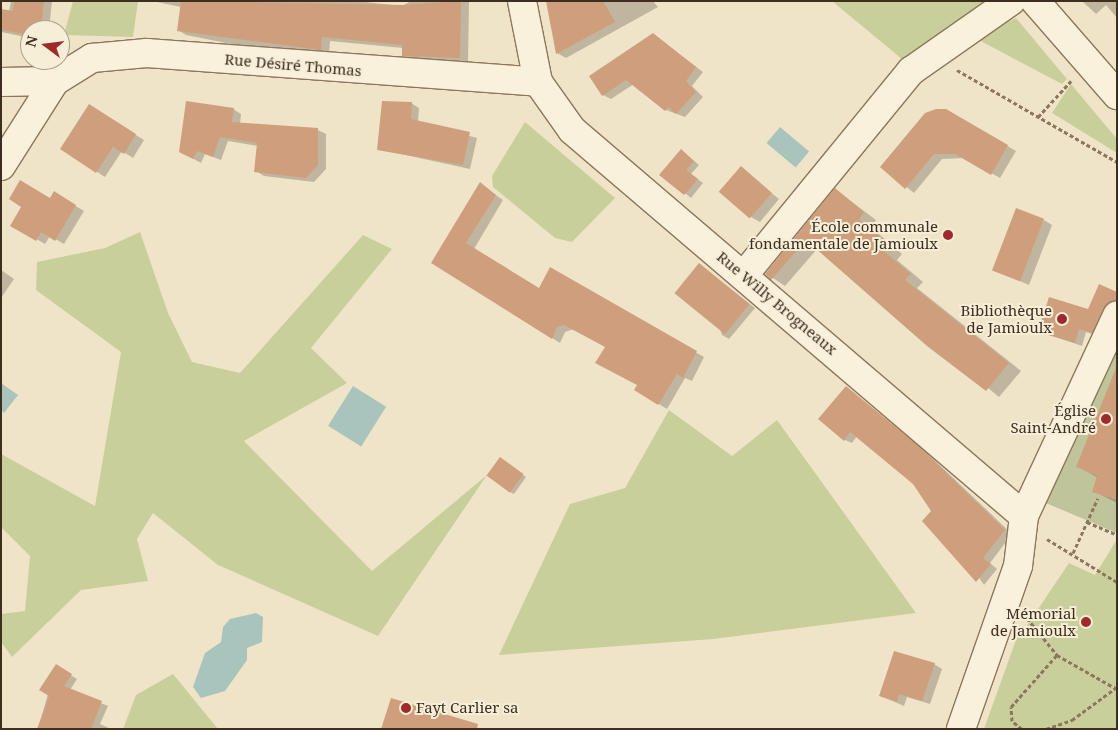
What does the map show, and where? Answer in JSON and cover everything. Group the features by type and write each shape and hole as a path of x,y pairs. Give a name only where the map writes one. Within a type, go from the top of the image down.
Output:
{"street":[{"path":"522,1 538,82"},
{"path":"744,275 921,63 1011,1"},
{"path":"1035,1 1117,94"},
{"name":"Rue Désiré Thomas","path":"1,166 55,81 92,58 147,53 538,82"},
{"path":"1,82 55,81"},
{"name":"Rue Willy Brogneaux","path":"538,82 572,130 614,170 744,275 1024,521"},
{"path":"961,729 1004,601 1018,566 1024,521 1117,316"}],"path":[{"path":"1038,117 1088,62"},
{"path":"921,63 1038,117 1117,162"},
{"path":"1072,554 1098,498"},
{"path":"1024,521 1117,582"},
{"path":"1088,522 1117,535"},
{"path":"1004,601 1035,625 1057,656 1116,687 1072,720 1046,729"},
{"path":"1022,729 1012,721 1011,707 1057,656"}],"green space":[{"path":"73,1 138,1 133,37 70,35 70,20 68,20"},
{"path":"832,1 1011,1 986,17 948,26 914,69"},
{"path":"1016,18 1067,79 1062,84 975,38"},
{"path":"1071,84 1117,139 1117,153 1052,113"},
{"path":"525,122 615,198 572,242 555,238 493,187 492,176"},
{"path":"140,232 168,313 192,362 240,373 363,235 392,249 311,348 347,383 244,441 372,571 487,475 378,636 218,565 153,513 137,539 148,581 81,590 12,657 1,642 1,614 25,611 30,556 1,527 1,454 95,506 121,352 36,290 37,262 105,248"},
{"path":"1117,339 1117,533 1041,501"},
{"path":"669,410 732,456 777,420 916,613 713,639 499,655 570,504 625,488"},
{"path":"1117,539 1117,729 984,729 1021,626 1026,627 1069,563 1095,575"},
{"path":"173,674 218,729 123,729 136,695"}],"water":[{"path":"780,127 809,151 796,168 767,143"},
{"path":"1,383 18,395 4,413 1,410"},
{"path":"353,386 386,407 361,447 328,426"},
{"path":"256,613 263,617 262,642 247,648 247,660 225,691 201,698 193,687 205,653 221,642 223,627 230,619"}],"building":[{"path":"14,1 44,1 42,20 20,20 20,33 1,30 1,9 13,11"},
{"path":"181,1 402,5 461,1 460,58 402,56 402,45 322,37 321,50 177,31"},
{"path":"546,1 603,1 615,22 556,54"},
{"path":"653,33 696,67 686,81 696,92 676,114 668,107 665,111 626,80 602,96 589,76"},
{"path":"186,101 234,108 232,122 318,128 318,165 306,178 254,172 257,143 220,137 213,157 197,151 193,159 179,152"},
{"path":"382,101 412,102 411,119 470,132 463,165 377,150"},
{"path":"89,104 136,134 124,154 113,147 96,173 60,149"},
{"path":"936,109 946,109 1008,145 991,175 955,154 934,154 905,189 880,167 925,113"},
{"path":"681,149 694,161 686,170 698,179 684,195 659,175"},
{"path":"741,166 772,193 750,219 719,192"},
{"path":"20,180 50,198 54,191 76,205 55,241 41,232 36,241 10,226 21,207 9,199"},
{"path":"480,182 496,195 466,243 539,288 550,267 697,351 683,378 677,374 658,405 634,390 637,385 595,363 605,347 564,325 557,327 552,339 431,263"},
{"path":"835,188 864,212 859,219 890,245 885,252 911,274 905,280 1009,363 986,391 927,346 806,240 771,280 765,274"},
{"path":"1016,208 1044,219 1020,281 992,271"},
{"path":"699,263 750,304 725,334 674,293"},
{"name":"Bibliothèque de Jamioulx","path":"1099,284 1117,292 1117,301 1103,309 1092,333 1079,329 1075,343 1038,332 1049,297 1088,309"},
{"name":"Église Saint-André","path":"1116,368 1117,500 1092,492 1097,476 1076,467"},
{"path":"846,386 920,447 1005,530 983,558 991,564 976,582 922,521 931,511 913,484 850,432 844,441 818,419"},
{"path":"500,457 523,474 510,493 486,476"},
{"path":"894,651 935,663 922,701 899,694 897,702 879,696"},
{"path":"56,664 72,674 64,686 102,701 91,729 37,729 49,696 39,690"},
{"name":"Fayt Carlier sa","path":"391,698 478,724 477,729 381,729"}],"place":[{"name":"École communale fondamentale de Jamioulx","path":"948,235"},
{"name":"Bibliothèque de Jamioulx","path":"1062,319"},
{"name":"Église Saint-André","path":"1106,419"},
{"name":"Mémorial de Jamioulx","path":"1086,622"},
{"name":"Fayt Carlier sa","path":"406,708"}]}
